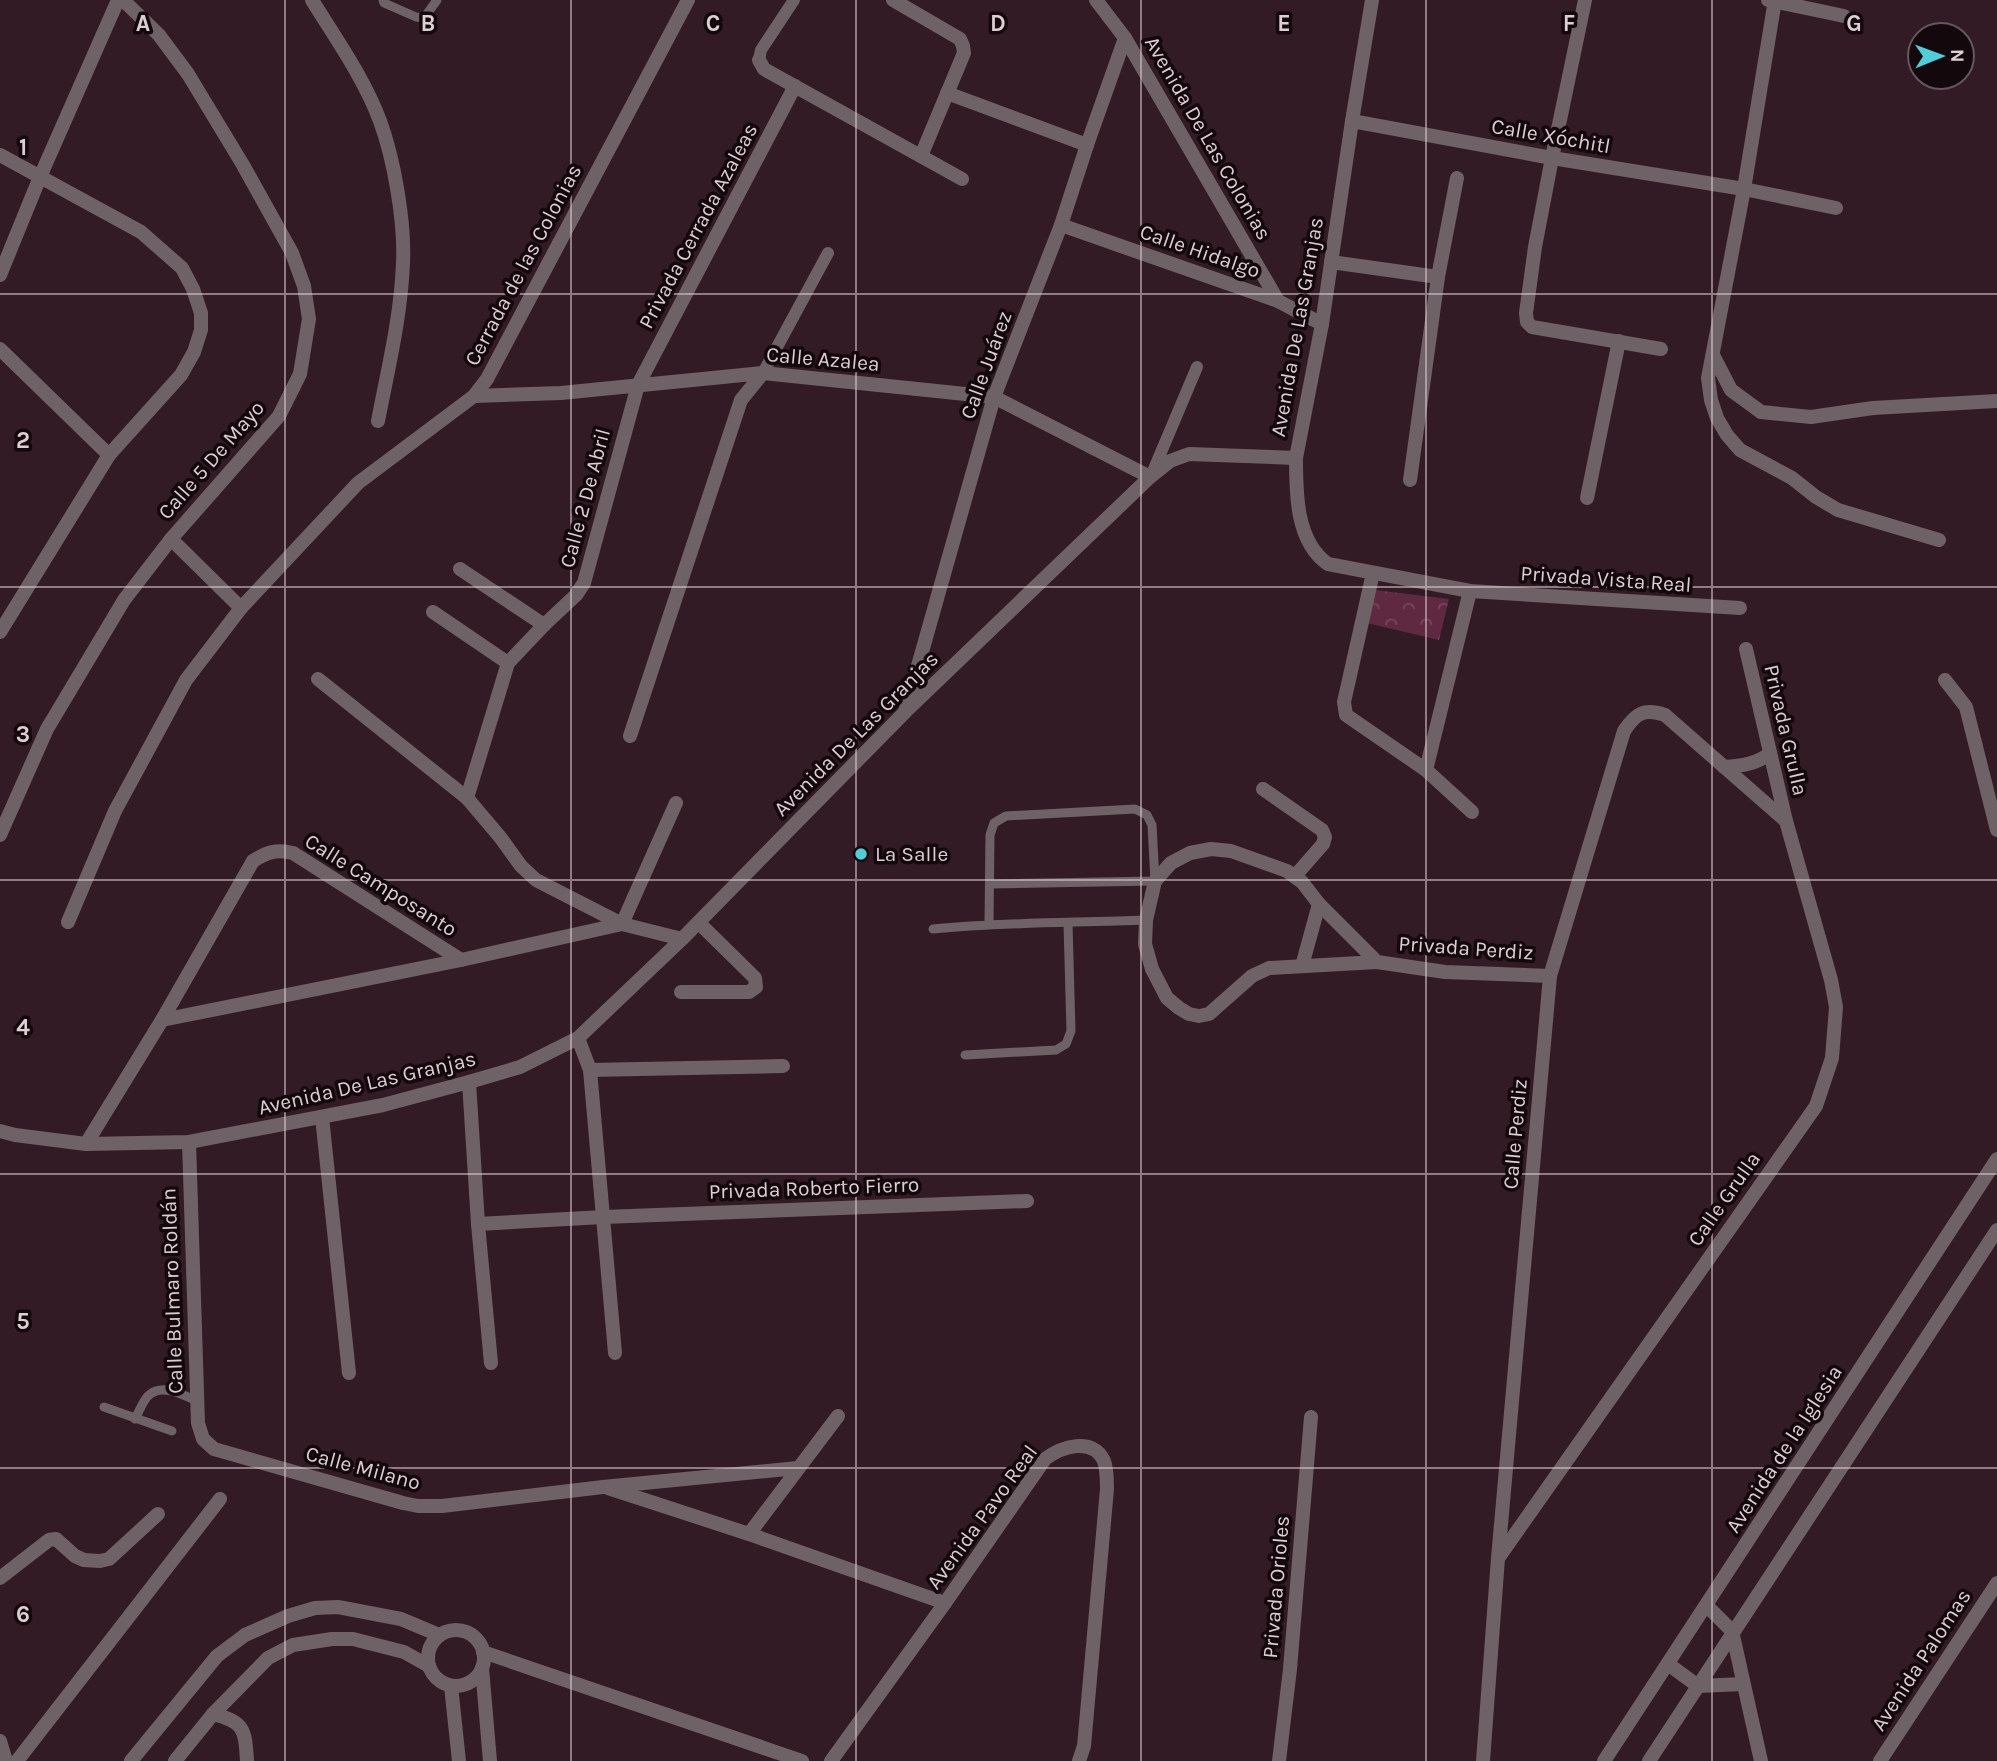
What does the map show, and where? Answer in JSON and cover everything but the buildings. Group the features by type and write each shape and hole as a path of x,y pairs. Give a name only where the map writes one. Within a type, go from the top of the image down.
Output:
{"street":[{"path":"0,275 40,177 121,0"},
{"name":"Calle 5 De Mayo","path":"0,835 47,729 124,600 171,538 279,416 300,374 309,319 304,286 292,253 236,153 181,64 159,36 121,0"},
{"path":"312,0 363,83 380,120 391,156 403,260 402,282 378,421"},
{"name":"Cerrada de las Colonias","path":"68,922 115,811 186,680 240,608 358,483 474,396 487,379 688,0"},
{"path":"794,0 761,50 760,60 764,69 962,179"},
{"path":"893,0 960,39 964,46 964,53 920,156"},
{"name":"Avenida De Las Colonias","path":"1096,0 1125,38 1278,301"},
{"name":"Avenida De Las Granjas","path":"0,1131 86,1144 189,1142 383,1105 520,1067 578,1038 699,923 905,712 1150,477 1170,461 1189,454 1296,458 1322,324 1372,0"},
{"path":"1585,0 1552,158 1525,313 1527,322 1532,327 1661,349"},
{"path":"1844,16 1772,0 1744,189 1708,378 1711,400 1717,418 1740,450 1791,478 1838,510 1939,541"},
{"name":"Calle Juárez","path":"905,712 994,397 1061,225 1125,38"},
{"name":"Privada Cerrada Azaleas","path":"638,385 794,86"},
{"path":"947,93 1087,145"},
{"name":"Calle Xóchitl","path":"1352,121 1552,158 1744,189 1836,208"},
{"path":"0,155 141,232 182,268 194,289 201,313 201,330 194,352 181,375 109,454 0,632"},
{"path":"1410,480 1438,277 1457,178"},
{"name":"Calle Hidalgo","path":"1061,225 1278,301 1322,324"},
{"path":"630,736 741,400 763,373 828,253"},
{"path":"1331,262 1438,277"},
{"path":"1587,498 1619,341"},
{"path":"0,349 109,454"},
{"path":"1713,355 1731,390 1762,412 1811,417 1873,408 1997,401"},
{"path":"1150,477 1197,367"},
{"name":"Calle Azalea","path":"474,396 561,393 763,373 994,397 1150,477"},
{"name":"Calle 2 De Abril","path":"467,797 508,663 576,595 584,583 638,385"},
{"name":"Privada Vista Real","path":"1296,458 1299,511 1312,547 1328,564 1469,591 1740,608"},
{"path":"171,538 240,608"},
{"path":"460,569 544,625"},
{"path":"1373,573 1344,702 1346,715 1426,770 1472,812"},
{"path":"1426,770 1469,591"},
{"path":"433,612 508,663"},
{"name":"Privada Grulla","path":"1746,649 1786,821"},
{"path":"318,679 467,797 521,866 536,880 622,924 682,939"},
{"path":"1945,680 1966,707 1997,830"},
{"name":"Calle Perdiz","path":"1483,1761 1498,1558 1550,976 1624,731 1631,720 1641,713 1653,711 1665,715 1786,821"},
{"path":"1724,767 1753,763 1762,760 1770,752"},
{"path":"1263,789 1322,830 1325,837 1323,844 1295,876"},
{"path":"622,924 676,803"},
{"name":"Calle Grulla","path":"1498,1558 1816,1105 1832,1058 1836,1007 1831,980 1786,821"},
{"name":"Calle Camposanto","path":"86,1144 162,1020 253,860 265,853 279,849 293,853 461,960"},
{"name":"Privada Perdiz","path":"1377,962 1319,904 1302,882 1287,871 1231,851 1211,849 1190,853 1171,863 1155,881 1146,920 1145,944 1152,969 1167,998 1189,1014 1209,1014 1252,976 1269,968 1377,962 1445,972 1550,976"},
{"path":"1302,966 1319,904"},
{"path":"681,992 749,992 756,987 755,978 699,923"},
{"name":"Calle Camposanto","path":"162,1020 461,960 622,924"},
{"path":"578,1038 590,1070 615,1353"},
{"path":"590,1070 783,1066"},
{"path":"469,1082 478,1224 491,1363"},
{"path":"322,1117 349,1373"},
{"name":"Calle Bulmaro Roldán","path":"189,1142 198,1423 203,1439"},
{"name":"Avenida de la Iglesia","path":"1604,1761 1997,1159"},
{"name":"Privada Roberto Fierro","path":"478,1224 1027,1201"},
{"path":"1649,1761 1997,1230"},
{"path":"750,1534 838,1416"},
{"name":"Privada Orioles","path":"1279,1761 1290,1669 1311,1417"},
{"name":"Calle Milano","path":"203,1439 214,1449 418,1506 442,1506 798,1468"},
{"name":"Avenida Pavo Real","path":"831,1761 1045,1459 1056,1450 1073,1446 1091,1447 1103,1458 1107,1475 1084,1746 1079,1761"},
{"name":"Calle Milano","path":"603,1487 750,1534 945,1603"},
{"path":"18,1761 220,1499"},
{"path":"0,1578 49,1540 60,1541 75,1556 84,1560 108,1559 158,1514"},
{"name":"Avenida Palomas","path":"1880,1761 1997,1583"},
{"path":"1707,1606 1732,1632 1761,1761"},
{"path":"131,1761 217,1656 245,1635 288,1616 315,1608 338,1607 401,1619 439,1635"},
{"path":"482,1668 477,1677 460,1686 441,1682 433,1675 429,1666 431,1643 449,1630 461,1629 479,1642 483,1652 490,1761"},
{"path":"175,1761 213,1714 268,1658 293,1645 353,1639 404,1652 429,1666"},
{"path":"483,1652 802,1761"},
{"path":"1668,1664 1698,1686 1743,1684"},
{"path":"451,1686 459,1761"},
{"path":"213,1714 232,1718 245,1734 247,1761"},
{"path":"0,1741 6,1761"}],"lane":[{"path":"383,0 384,3 424,18 437,0"},
{"path":"989,924 990,835 994,823 1006,816 1135,809 1147,815 1152,825 1155,881 990,884"},
{"path":"933,929 989,924 1146,920"},
{"path":"965,1055 1056,1051 1066,1044 1071,1031 1068,924"},
{"path":"135,1419 148,1395 159,1390 171,1391 197,1401"},
{"path":"104,1407 172,1431"}],"green space":[{"path":"1375,590 1449,599 1439,640 1367,623"}],"place":[{"name":"La Salle","path":"861,854"}]}
